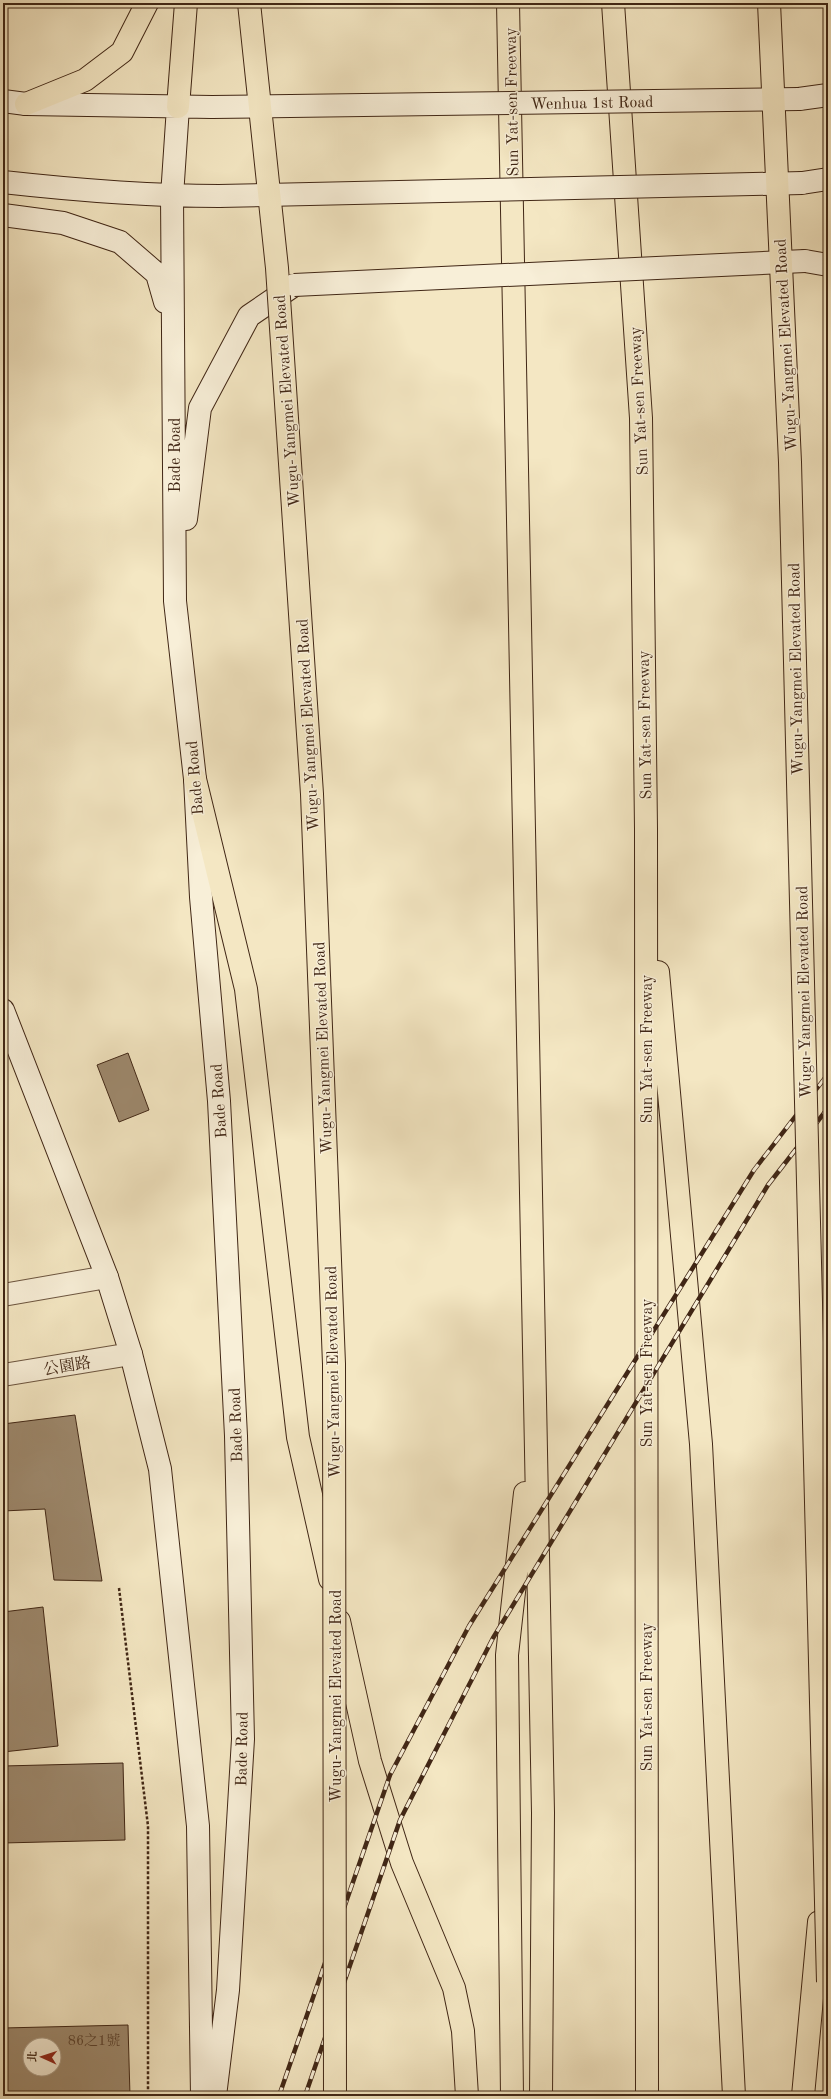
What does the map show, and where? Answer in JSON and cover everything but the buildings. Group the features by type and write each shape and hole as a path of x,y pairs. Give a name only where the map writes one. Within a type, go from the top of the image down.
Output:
{"highway":[{"path":"26,104 85,80 122,52 147,3"},
{"path":"178,107 186,3"},
{"name":"Wugu-Yangmei Elevated Road","path":"249,3 277,268 312,794 334,1364 335,2096"},
{"name":"Sun Yat-sen Freeway","path":"508,3 543,1813 541,2096"},
{"name":"Sun Yat-sen Freeway","path":"613,3 641,418 646,829 647,2096"},
{"name":"Wugu-Yangmei Elevated Road","path":"769,3 790,462 828,1982"},
{"path":"195,779 246,989 298,1437 370,1761 402,1863 454,1988 463,2031 467,2096"},
{"path":"646,829 701,1444 734,2096"},
{"path":"512,2096 507,1655 535,1404"},
{"path":"803,2096 828,1824"}],"street":[{"name":"Wenhua 1st Road","path":"3,101 26,104 178,107 799,99 828,95"},
{"name":"Bade Road","path":"178,107 172,196 175,601 195,779 201,897 219,1101 236,1436 243,1740 228,1990 215,2096"},
{"path":"3,182 78,191 172,196 219,196 802,183 828,179"},
{"path":"3,215 63,223 120,242 157,274 173,329"},
{"path":"175,601 200,408 249,316 294,285 805,260 828,265"},
{"path":"5,1017 107,1276 132,1354 160,1469 198,1826 202,2096"},
{"path":"3,1295 107,1276"},
{"name":"公園路","path":"3,1376 132,1354"}],"path":[{"path":"119,1588 148,1826 148,2096"}],"railway":[{"path":"279,2096 390,1775 469,1626 754,1170 828,1074"},
{"path":"305,2096 400,1820 493,1638 768,1185 828,1108"}]}
